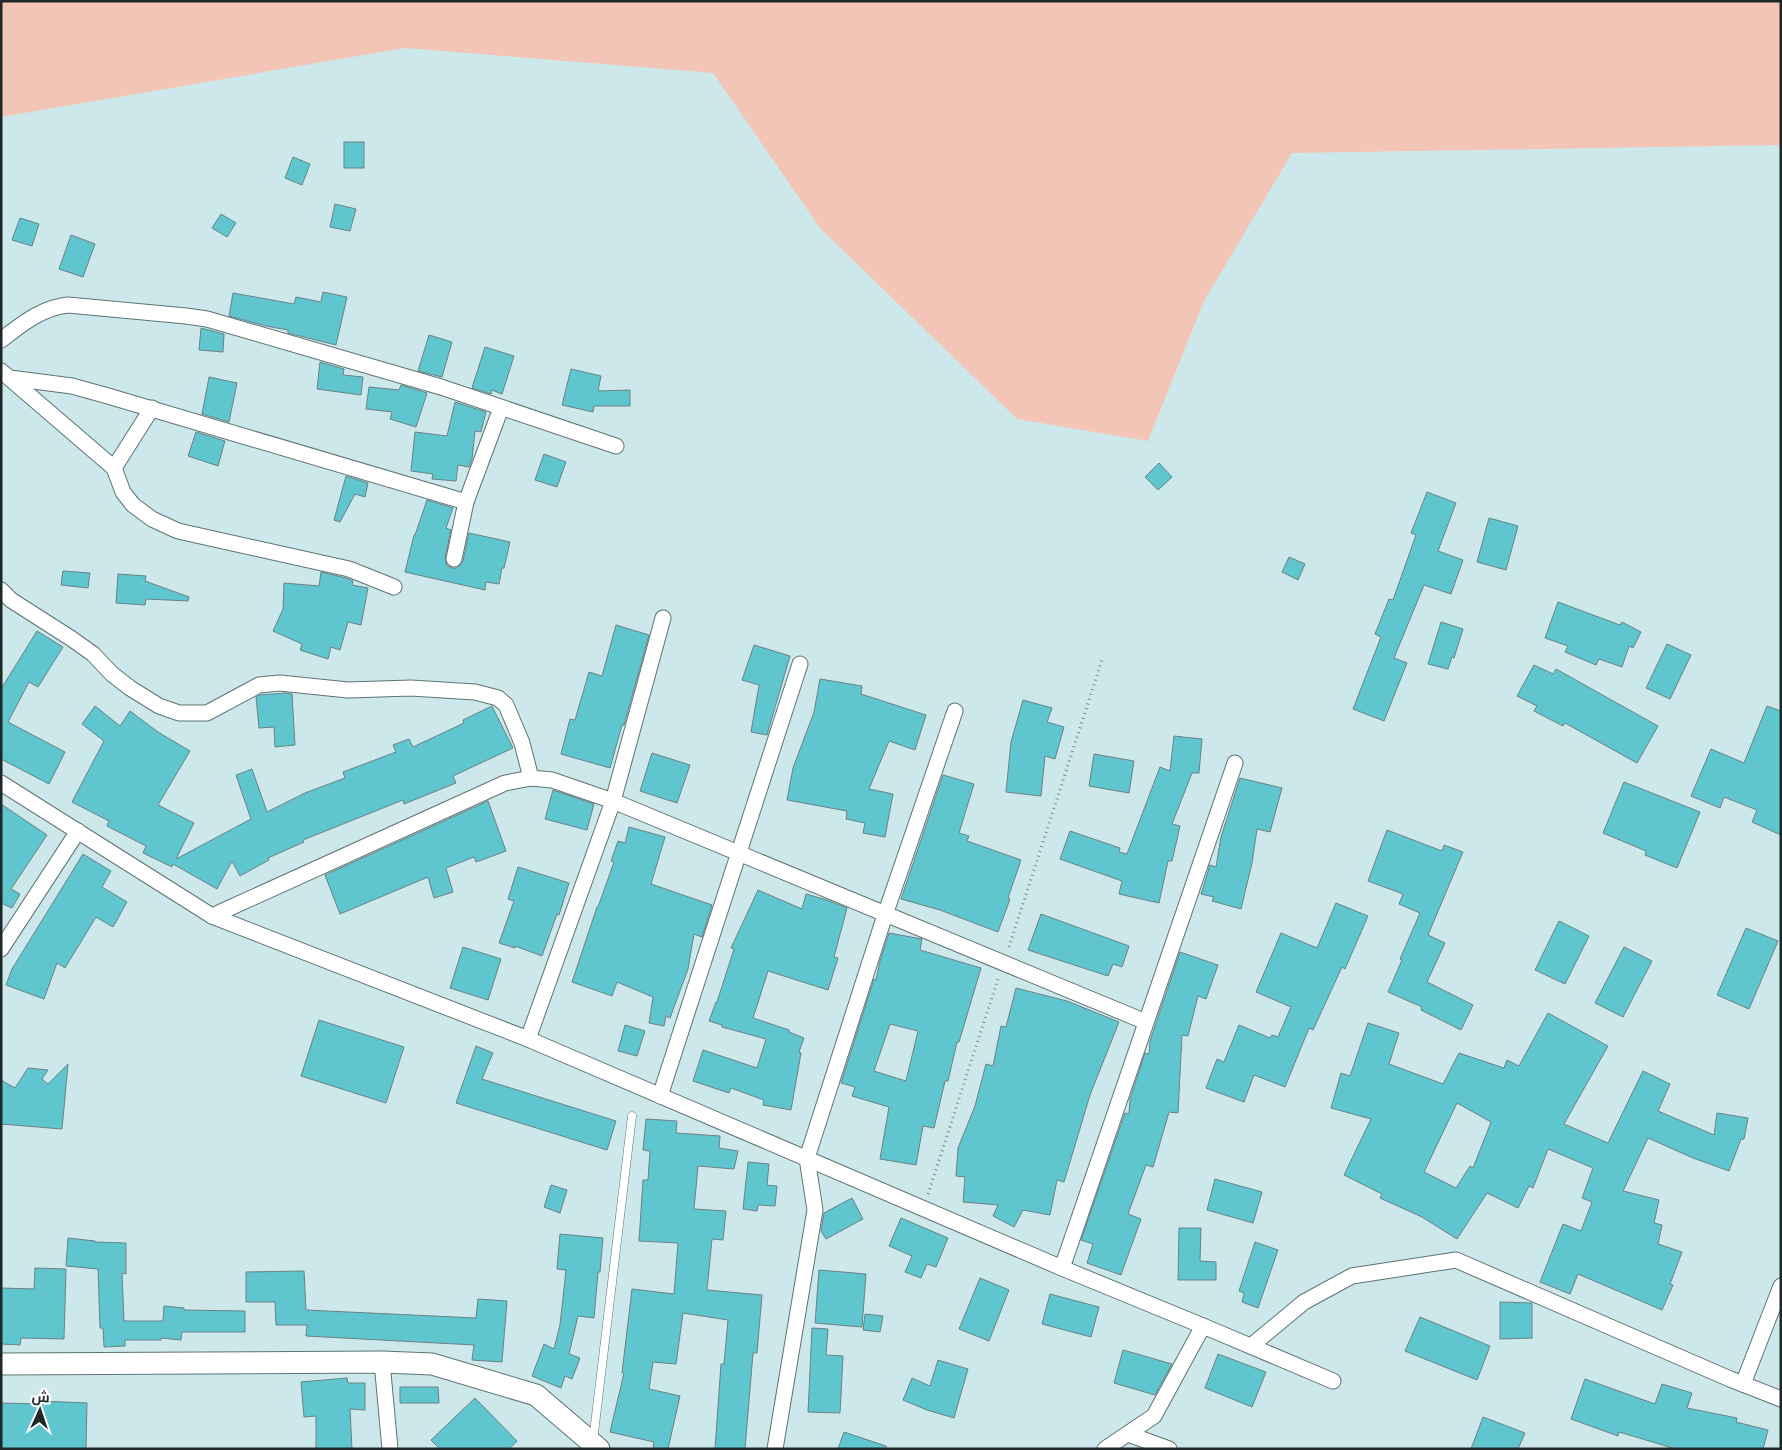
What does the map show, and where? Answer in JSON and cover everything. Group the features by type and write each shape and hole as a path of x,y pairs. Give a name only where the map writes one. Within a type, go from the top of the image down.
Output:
{"street":[{"path":"1,340 29,319 47,310 68,305 207,319 441,387 616,446"},
{"path":"6,375 72,386 152,408 466,502"},
{"path":"6,375 114,468 123,492 133,505 152,519 178,531 349,569 394,587"},
{"path":"114,468 152,408"},
{"path":"454,559 466,502 501,408"},
{"path":"1,590 11,600 93,654 112,674 130,688 159,706 179,713 207,713 258,685 280,683 348,690 411,688 475,692 498,698 506,705 522,743 532,778"},
{"path":"528,1040 613,801 663,618"},
{"path":"660,1096 800,664"},
{"path":"775,1449 815,1210 808,1158 885,914 955,711"},
{"path":"1062,1268 1235,763"},
{"path":"212,916 505,783 532,778 552,780 613,801 1146,1022"},
{"path":"1,783 212,916 528,1040 1062,1268 1334,1381"},
{"path":"1,949 78,831"},
{"path":"1252,1346 1304,1302 1352,1276 1456,1260 1781,1399"},
{"path":"1743,1384 1781,1286"},
{"path":"1105,1449 1154,1416 1203,1326"},
{"path":"1,1364 382,1362 432,1364 536,1395 596,1446"},
{"path":"382,1362 390,1449"},
{"path":"1128,1434 1169,1449"}],"lane":[{"path":"596,1446 632,1116"}],"path":[{"path":"924,1208 1102,660"}],"shaded area":[{"path":"1,1 1781,1 1781,145 1292,153 1204,301 1148,441 1017,419 820,228 713,73 405,48 1,117"}],"building":[{"path":"344,142 364,142 364,168 344,168"},
{"path":"293,157 310,164 302,185 285,178"},
{"path":"335,204 356,209 350,231 330,227"},
{"path":"221,214 236,223 227,237 212,228"},
{"path":"20,218 39,224 32,246 12,240"},
{"path":"71,235 95,244 83,277 59,269"},
{"path":"323,292 347,297 336,345 288,333 288,330 229,316 233,293 294,304 296,297 321,302"},
{"path":"201,328 224,334 223,352 199,350"},
{"path":"429,335 452,342 442,377 418,371"},
{"path":"485,347 514,356 502,394 492,390 491,394 472,388"},
{"path":"320,362 344,369 343,375 363,377 361,395 317,389"},
{"path":"571,369 601,376 598,391 630,390 630,406 594,406 593,412 562,405"},
{"path":"209,377 237,383 229,422 202,414"},
{"path":"401,385 427,393 416,427 390,419 392,412 366,409 369,387 399,390"},
{"path":"455,402 486,412 481,432 475,431 472,459 469,467 458,465 456,481 432,479 433,474 411,471 415,432 447,436"},
{"path":"196,432 225,441 218,466 188,456"},
{"path":"544,454 566,462 557,487 535,480"},
{"path":"1159,463 1172,477 1158,490 1145,477"},
{"path":"346,476 368,483 365,497 355,494 340,522 334,520"},
{"path":"1427,492 1456,503 1438,551 1463,560 1451,594 1424,585 1394,658 1407,663 1384,721 1353,709 1381,637 1375,634 1389,599 1393,600 1416,535 1411,533"},
{"path":"427,500 453,508 446,528 451,530 445,558 447,566 457,568 463,561 469,533 510,542 499,584 486,582 485,590 405,572 414,535"},
{"path":"1489,518 1518,526 1506,570 1477,562"},
{"path":"1289,557 1305,564 1298,580 1282,572"},
{"path":"63,571 90,573 88,588 61,585"},
{"path":"321,572 346,578 353,581 352,585 368,588 361,625 348,622 340,650 331,647 328,659 300,650 302,644 273,631 283,609 284,583 319,586"},
{"path":"118,574 146,576 145,581 189,597 188,601 146,599 145,605 116,603"},
{"path":"1558,602 1620,625 1622,622 1641,632 1633,648 1629,646 1622,667 1599,659 1596,665 1565,652 1568,646 1545,638"},
{"path":"1441,622 1463,629 1454,658 1452,657 1448,669 1428,664"},
{"path":"616,625 649,635 610,768 561,754 570,719 575,720 589,672 602,676"},
{"path":"37,631 63,647 38,687 29,682 8,722 65,752 49,784 1,759 1,689"},
{"path":"1667,644 1691,655 1670,699 1646,688"},
{"path":"754,645 790,656 767,735 751,732 759,685 742,680"},
{"path":"1534,665 1553,674 1556,669 1658,726 1637,763 1565,723 1563,726 1534,711 1537,706 1517,696"},
{"path":"820,679 862,686 861,694 926,715 915,750 889,741 869,789 893,794 885,837 863,833 865,823 846,819 847,811 787,800 793,768 814,712"},
{"path":"292,694 295,745 275,747 274,727 259,728 256,697"},
{"path":"1023,700 1052,708 1047,722 1064,727 1055,759 1045,756 1041,796 1006,792 1011,742"},
{"path":"95,706 120,726 130,711 158,732 190,751 158,805 194,823 176,859 251,819 236,775 252,769 267,812 305,793 345,778 343,772 396,752 393,745 409,739 413,747 464,723 463,720 492,706 513,748 453,776 456,783 404,804 403,800 303,840 304,842 268,858 269,860 240,876 232,861 217,889 173,864 172,867 143,853 146,846 107,826 109,821 72,802 104,741 82,724"},
{"path":"1767,706 1781,711 1781,835 1752,822 1757,810 1724,797 1720,808 1691,796 1711,749 1744,763"},
{"path":"1174,736 1202,739 1199,773 1192,773 1172,824 1180,826 1172,861 1168,861 1159,903 1119,894 1122,881 1060,859 1070,831 1120,848 1119,852 1127,854 1160,767 1170,771"},
{"path":"652,753 690,765 677,803 640,791"},
{"path":"1094,754 1134,761 1129,793 1089,786"},
{"path":"943,775 974,784 959,833 969,836 967,841 1021,860 998,932 940,910 901,899"},
{"path":"1240,778 1282,788 1270,832 1257,829 1252,863 1241,909 1212,901 1214,897 1201,894 1210,865 1216,867 1221,837"},
{"path":"1624,782 1700,812 1677,868 1645,855 1646,851 1603,833"},
{"path":"553,790 594,804 587,830 545,819"},
{"path":"488,801 506,851 476,862 474,857 446,868 453,892 434,898 428,877 340,914 325,875"},
{"path":"1,804 47,835 11,889 20,894 12,908 1,903"},
{"path":"629,827 665,837 651,884 712,905 702,937 694,934 688,969 670,1018 666,1016 664,1026 649,1023 653,997 617,982 612,996 572,982 614,862 611,861 618,841 625,843"},
{"path":"1387,830 1442,851 1444,845 1463,852 1428,935 1445,943 1427,982 1473,1005 1461,1030 1421,1010 1422,1007 1388,992 1420,913 1399,904 1403,894 1368,881"},
{"path":"83,854 111,871 102,887 127,902 113,927 96,917 65,968 57,963 44,999 6,985 12,969"},
{"path":"518,867 569,883 559,915 557,914 542,956 515,946 515,948 499,943 514,901 508,899"},
{"path":"758,890 802,909 806,894 847,908 834,957 838,958 828,990 768,971 753,1018 789,1030 789,1032 804,1038 799,1052 801,1053 791,1110 763,1105 764,1100 731,1088 729,1093 693,1081 703,1050 757,1068 766,1039 722,1027 722,1025 709,1021 734,949 731,948"},
{"path":"1336,903 1368,916 1345,969 1342,967 1313,1030 1309,1028 1285,1087 1254,1075 1244,1102 1206,1088 1217,1059 1224,1062 1239,1025 1270,1038 1272,1035 1278,1037 1291,1007 1256,992 1281,933 1317,948"},
{"path":"1041,914 1129,946 1122,967 1113,964 1108,976 1028,950"},
{"path":"1559,921 1589,936 1565,984 1535,970"},
{"path":"1746,928 1778,941 1749,1009 1717,995"},
{"path":"889,933 922,939 920,950 981,968 959,1042 957,1042 948,1081 945,1081 934,1128 923,1126 916,1165 880,1159 889,1107 852,1096 855,1087 841,1083 874,979 876,980","holes":["890,1024 918,1031 906,1081 874,1071"]},
{"path":"463,947 501,959 488,1000 450,988"},
{"path":"1624,947 1652,961 1623,1017 1595,1003"},
{"path":"1180,952 1218,965 1206,999 1198,996 1188,1036 1182,1035 1178,1113 1169,1112 1153,1167 1146,1165 1128,1214 1141,1219 1121,1275 1087,1263 1093,1244 1081,1240 1125,1113 1129,1114 1130,1099 1145,1053 1149,1054 1150,1041"},
{"path":"1016,988 1067,1001 1119,1022 1090,1095 1064,1182 1057,1180 1050,1215 1023,1210 1014,1227 993,1216 998,1205 963,1202 965,1177 956,1176 958,1148 975,1106 986,1064 993,1066 1001,1026 1006,1027"},
{"path":"1548,1013 1608,1046 1564,1124 1608,1143 1643,1071 1670,1084 1658,1111 1714,1135 1717,1113 1748,1118 1744,1139 1741,1139 1729,1171 1693,1158 1648,1138 1623,1191 1659,1200 1654,1223 1662,1225 1658,1244 1682,1252 1670,1284 1673,1285 1662,1310 1578,1274 1570,1294 1540,1282 1563,1224 1581,1231 1592,1202 1582,1198 1593,1168 1548,1149 1533,1188 1529,1186 1518,1208 1487,1193 1457,1239 1422,1217 1380,1198 1382,1194 1344,1175 1371,1119 1331,1108 1341,1073 1350,1076 1368,1023 1399,1033 1389,1064 1443,1084 1459,1053 1504,1068 1507,1060 1519,1066","holes":["1457,1103 1491,1122 1473,1168 1470,1166 1456,1188 1424,1172"]},
{"path":"319,1020 404,1047 386,1103 301,1076"},
{"path":"625,1025 645,1031 637,1056 618,1051"},
{"path":"476,1046 493,1053 482,1079 616,1121 607,1150 456,1103"},
{"path":"68,1064 62,1129 1,1124 1,1080 15,1088 28,1068 48,1070 42,1079 48,1084"},
{"path":"646,1119 677,1121 676,1133 720,1136 719,1148 738,1151 734,1169 698,1166 694,1209 726,1211 723,1240 712,1239 707,1290 762,1295 757,1353 753,1353 745,1449 715,1449 721,1364 724,1364 728,1320 683,1313 676,1364 653,1362 649,1389 680,1396 668,1449 653,1449 654,1442 610,1432 624,1373 622,1373 632,1289 674,1294 678,1243 639,1241 643,1180 648,1180 650,1151 643,1150"},
{"path":"748,1162 769,1164 767,1185 777,1186 775,1206 758,1205 757,1211 743,1209"},
{"path":"1215,1179 1262,1192 1253,1223 1207,1210"},
{"path":"551,1185 567,1190 560,1213 544,1207"},
{"path":"852,1198 863,1219 826,1239 821,1231 824,1213"},
{"path":"901,1218 948,1238 936,1267 927,1264 921,1278 905,1272 912,1256 889,1246"},
{"path":"1179,1228 1201,1228 1200,1261 1216,1262 1216,1280 1178,1280"},
{"path":"560,1234 603,1238 594,1318 578,1316 569,1354 580,1358 572,1379 565,1376 561,1388 532,1376 544,1344 554,1349 560,1325 566,1270 557,1269"},
{"path":"68,1238 95,1242 126,1243 126,1274 122,1273 124,1321 163,1321 164,1306 184,1308 184,1310 245,1311 245,1332 182,1332 181,1340 161,1338 161,1340 125,1340 125,1346 104,1347 103,1328 100,1328 98,1269 66,1266"},
{"path":"1255,1242 1278,1250 1258,1308 1242,1302 1244,1293 1239,1291"},
{"path":"35,1268 66,1269 64,1339 21,1338 20,1345 1,1344 1,1288 34,1289"},
{"path":"819,1270 866,1274 862,1327 815,1323"},
{"path":"304,1271 306,1310 476,1318 478,1299 507,1301 502,1362 472,1360 474,1345 306,1336 307,1325 276,1325 275,1302 246,1302 246,1272"},
{"path":"980,1278 1009,1290 989,1341 959,1329"},
{"path":"1050,1294 1099,1307 1091,1337 1042,1324"},
{"path":"1500,1302 1532,1303 1532,1338 1500,1339"},
{"path":"865,1314 883,1316 880,1332 863,1330"},
{"path":"1420,1317 1490,1346 1477,1380 1405,1351"},
{"path":"812,1328 828,1329 826,1355 843,1356 840,1413 808,1412"},
{"path":"1123,1350 1172,1364 1155,1395 1114,1383"},
{"path":"1218,1354 1266,1372 1252,1407 1205,1388"},
{"path":"938,1360 968,1369 954,1418 903,1400 912,1378 930,1386"},
{"path":"347,1378 348,1383 365,1383 365,1410 350,1409 352,1449 316,1449 316,1416 304,1417 301,1382"},
{"path":"1585,1379 1655,1404 1662,1384 1692,1393 1687,1408 1737,1418 1736,1422 1768,1430 1763,1449 1676,1449 1619,1432 1618,1436 1571,1419"},
{"path":"400,1387 438,1387 439,1403 400,1403"},
{"path":"475,1398 517,1441 509,1449 440,1449 431,1440"},
{"path":"41,1401 87,1403 86,1449 1,1449 1,1403 41,1404"},
{"path":"1483,1417 1525,1433 1518,1449 1471,1449"},
{"path":"844,1432 886,1446 886,1449 838,1449"}]}
